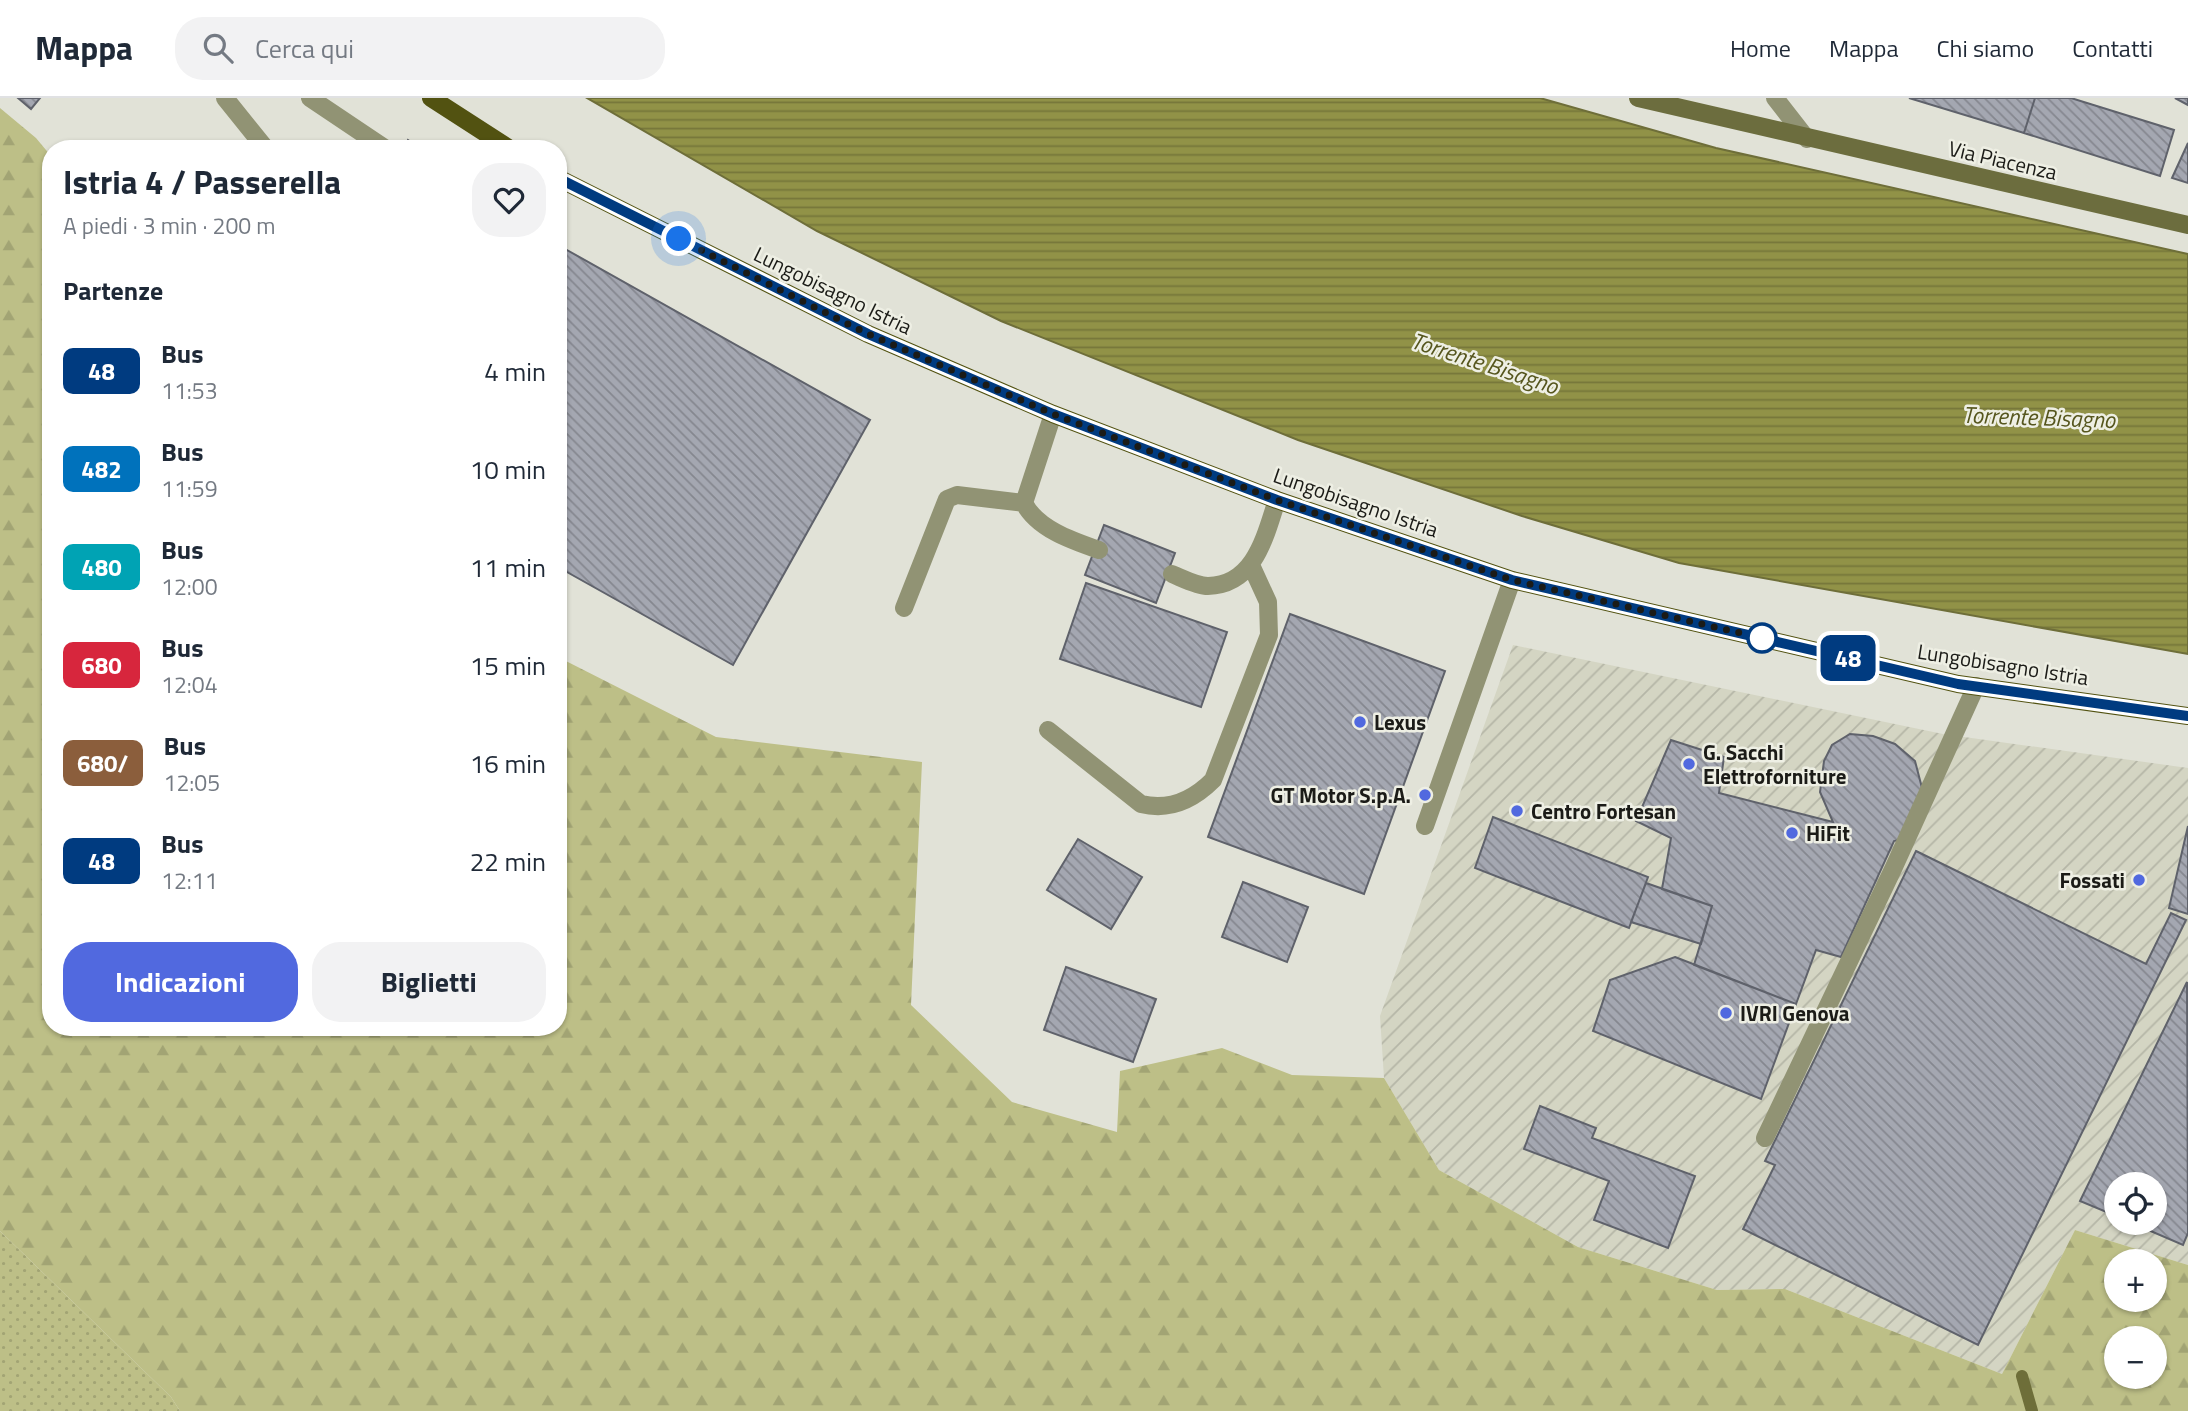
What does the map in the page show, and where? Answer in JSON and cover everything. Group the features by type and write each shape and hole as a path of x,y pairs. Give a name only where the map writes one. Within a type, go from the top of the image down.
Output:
{"main road":[{"path":"431,98 496,140"},
{"name":"Via Piacenza","path":"1638,98 2188,225"},
{"name":"Lungobisagno Istria","path":"567,183 868,334 1053,414 1277,500 1512,580 1976,685 2188,716"}],"street":[{"path":"225,98 259,140"},
{"path":"310,98 373,140"},
{"path":"1775,98 1807,139"},
{"path":"1053,414 1024,503 1030,515 1039,522 1099,550"},
{"path":"904,608 947,499 957,495 1024,503"},
{"path":"1172,574 1205,586 1234,579 1259,555 1277,500"},
{"path":"1048,730 1142,804 1155,807 1172,806 1204,789 1213,780 1269,635 1268,602 1251,565"},
{"path":"1425,826 1512,580"},
{"path":"1765,1138 1895,867 1976,685"}],"shaded area":[{"path":"1513,645 1943,734 2188,768 2188,1265 2167,1258 2167,1249 2136,1249 2075,1230 2002,1374 1785,1289 1717,1290 1578,1247 1439,1170 1384,1078 1380,1016"}],"green space":[{"path":"0,108 42,145 42,1036 567,1036 567,662 716,737 922,762 911,1005 1012,1102 1117,1132 1120,1071 1222,1048 1292,1075 1384,1078 1439,1170 1578,1247 1717,1290 1785,1289 2002,1374 2075,1230 2136,1249 2104,1249 2104,1312 2167,1312 2167,1258 2188,1265 2188,1411 180,1411 171,1397 0,1231"},
{"path":"0,1231 171,1397 180,1411 0,1411"}],"water":[{"name":"Torrente Bisagno","path":"587,98 1540,98 1716,148 2188,254 2188,654 1679,563 1522,516 1298,440 1001,321 817,231"}],"building":[{"path":"18,98 40,98 31,109"},
{"path":"1909,98 2035,98 2024,133"},
{"path":"2035,98 2071,98 2174,130 2160,176 2024,133"},
{"path":"2175,98 2188,98 2188,105"},
{"path":"2188,143 2188,183 2172,178"},
{"path":"567,250 870,420 733,665 567,572"},
{"path":"1104,525 1175,553 1156,603 1085,575"},
{"path":"1086,583 1227,632 1201,707 1060,659"},
{"path":"1290,614 1445,671 1364,894 1208,837"},
{"path":"1850,734 1873,736 1895,744 1915,761 1922,788 1903,839 1894,841 1841,957 1816,950 1796,1004 1694,965 1712,906 1662,889 1671,838 1636,821 1671,740 1724,757 1719,793 1833,822 1820,792 1824,761 1832,745"},
{"path":"1493,817 1648,877 1629,928 1475,868"},
{"path":"2188,826 2188,914 2169,908"},
{"path":"1078,839 1142,877 1111,929 1047,890"},
{"path":"1916,851 2146,964 2171,913 2186,920 1978,1345 1743,1229 1775,1165 1765,1161"},
{"path":"1243,882 1308,907 1287,962 1222,937"},
{"path":"1646,883 1712,906 1701,944 1631,922"},
{"path":"1675,957 1796,1004 1761,1099 1593,1031 1610,980"},
{"path":"1066,967 1156,999 1133,1062 1044,1030"},
{"path":"2187,982 2188,1233 2183,1245 2160,1235 2167,1235 2167,1172 2104,1172 2104,1211 2080,1201"},
{"path":"1540,1106 1596,1128 1592,1138 1695,1176 1668,1248 1594,1220 1609,1181 1524,1149"}],"waterway":[{"path":"2022,1376 2032,1411"}],"bus line":[{"name":"48","path":"567,183 868,334 1053,414 1277,500 1512,580 1958,684 2188,716"}],"place":[{"name":"Lexus","path":"1360,722"},
{"name":"G. Sacchi Elettroforniture","path":"1689,764"},
{"name":"GT Motor S.p.A.","path":"1425,795"},
{"name":"Centro Fortesan","path":"1517,811"},
{"name":"HiFit","path":"1792,833"},
{"name":"Fossati","path":"2139,880"},
{"name":"IVRI Genova","path":"1726,1013"}],"route":[{"path":"679,239 868,334 1053,414 1277,500 1512,580 1762,638"}]}
